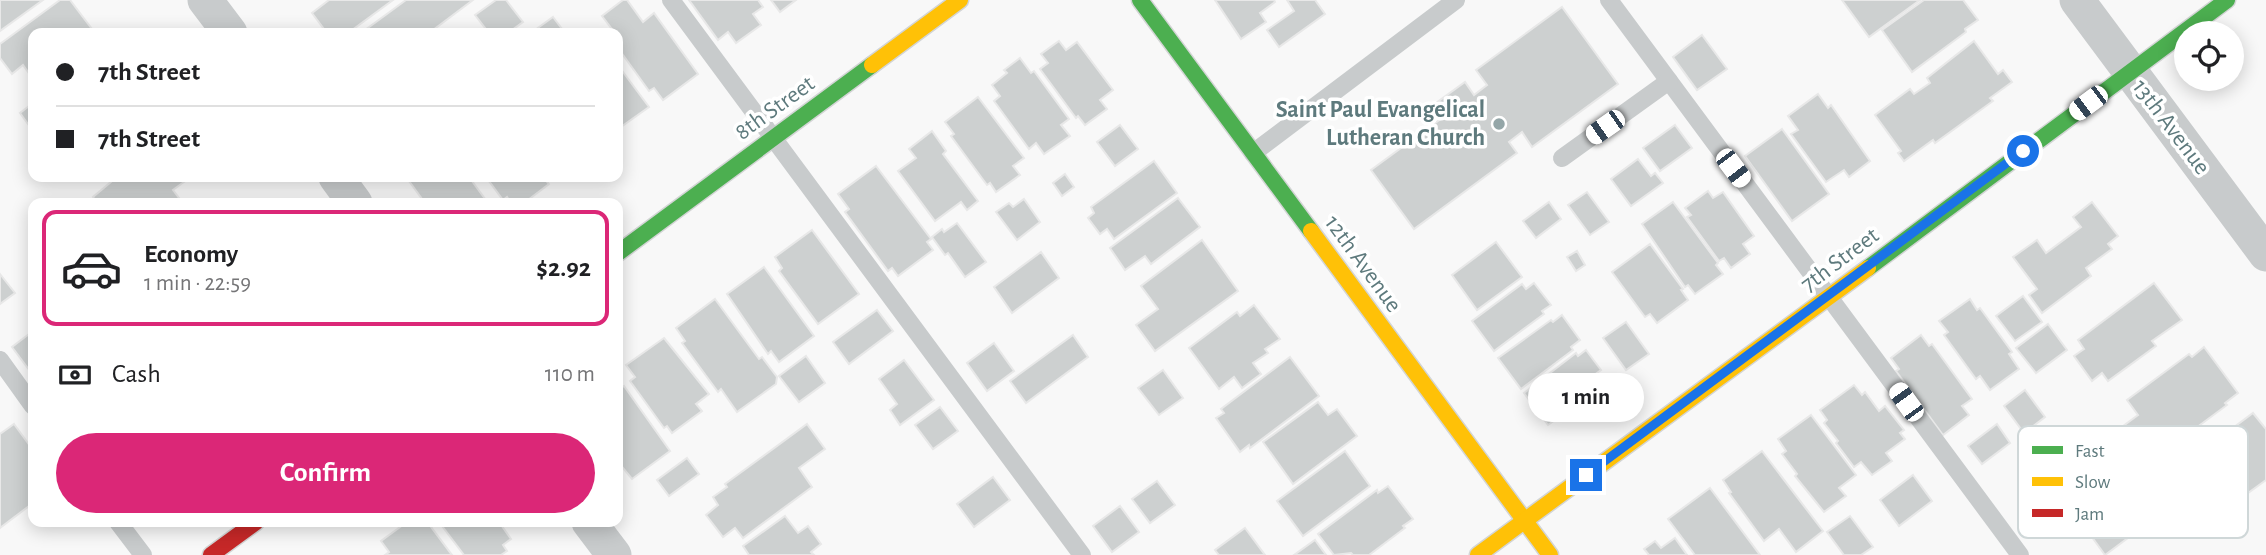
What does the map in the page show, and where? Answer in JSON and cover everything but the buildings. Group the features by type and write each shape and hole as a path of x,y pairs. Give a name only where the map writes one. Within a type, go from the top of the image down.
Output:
{"street":[{"path":"205,0 226,28"},
{"name":"8th Street","path":"623,249 960,0"},
{"name":"12th Avenue","path":"1140,0 1550,555"},
{"name":"13th Avenue","path":"2077,0 2266,254"},
{"name":"7th Street","path":"1478,555 2227,0"},
{"path":"339,182 351,198"},
{"path":"211,555 249,527"},
{"path":"593,527 614,555"}],"lane":[{"path":"671,0 1082,555"},
{"path":"1253,153 1456,0"},
{"path":"1609,0 2020,555"},
{"path":"1562,158 1669,81"},
{"path":"0,360 28,399"},
{"path":"122,527 143,555"}],"traffic: fast":[{"path":"1140,0 1311,231"},
{"path":"1868,268 2227,0"},
{"path":"623,249 872,65"}],"traffic: slow":[{"path":"872,65 960,0"},
{"path":"1311,231 1550,555"},
{"path":"1478,555 1868,268"}],"traffic: jam":[{"path":"211,555 249,527"}],"place":[{"name":"Saint Paul Evangelical Lutheran Church","path":"1499,124"}],"route":[{"path":"1586,475 2023,151"}]}
